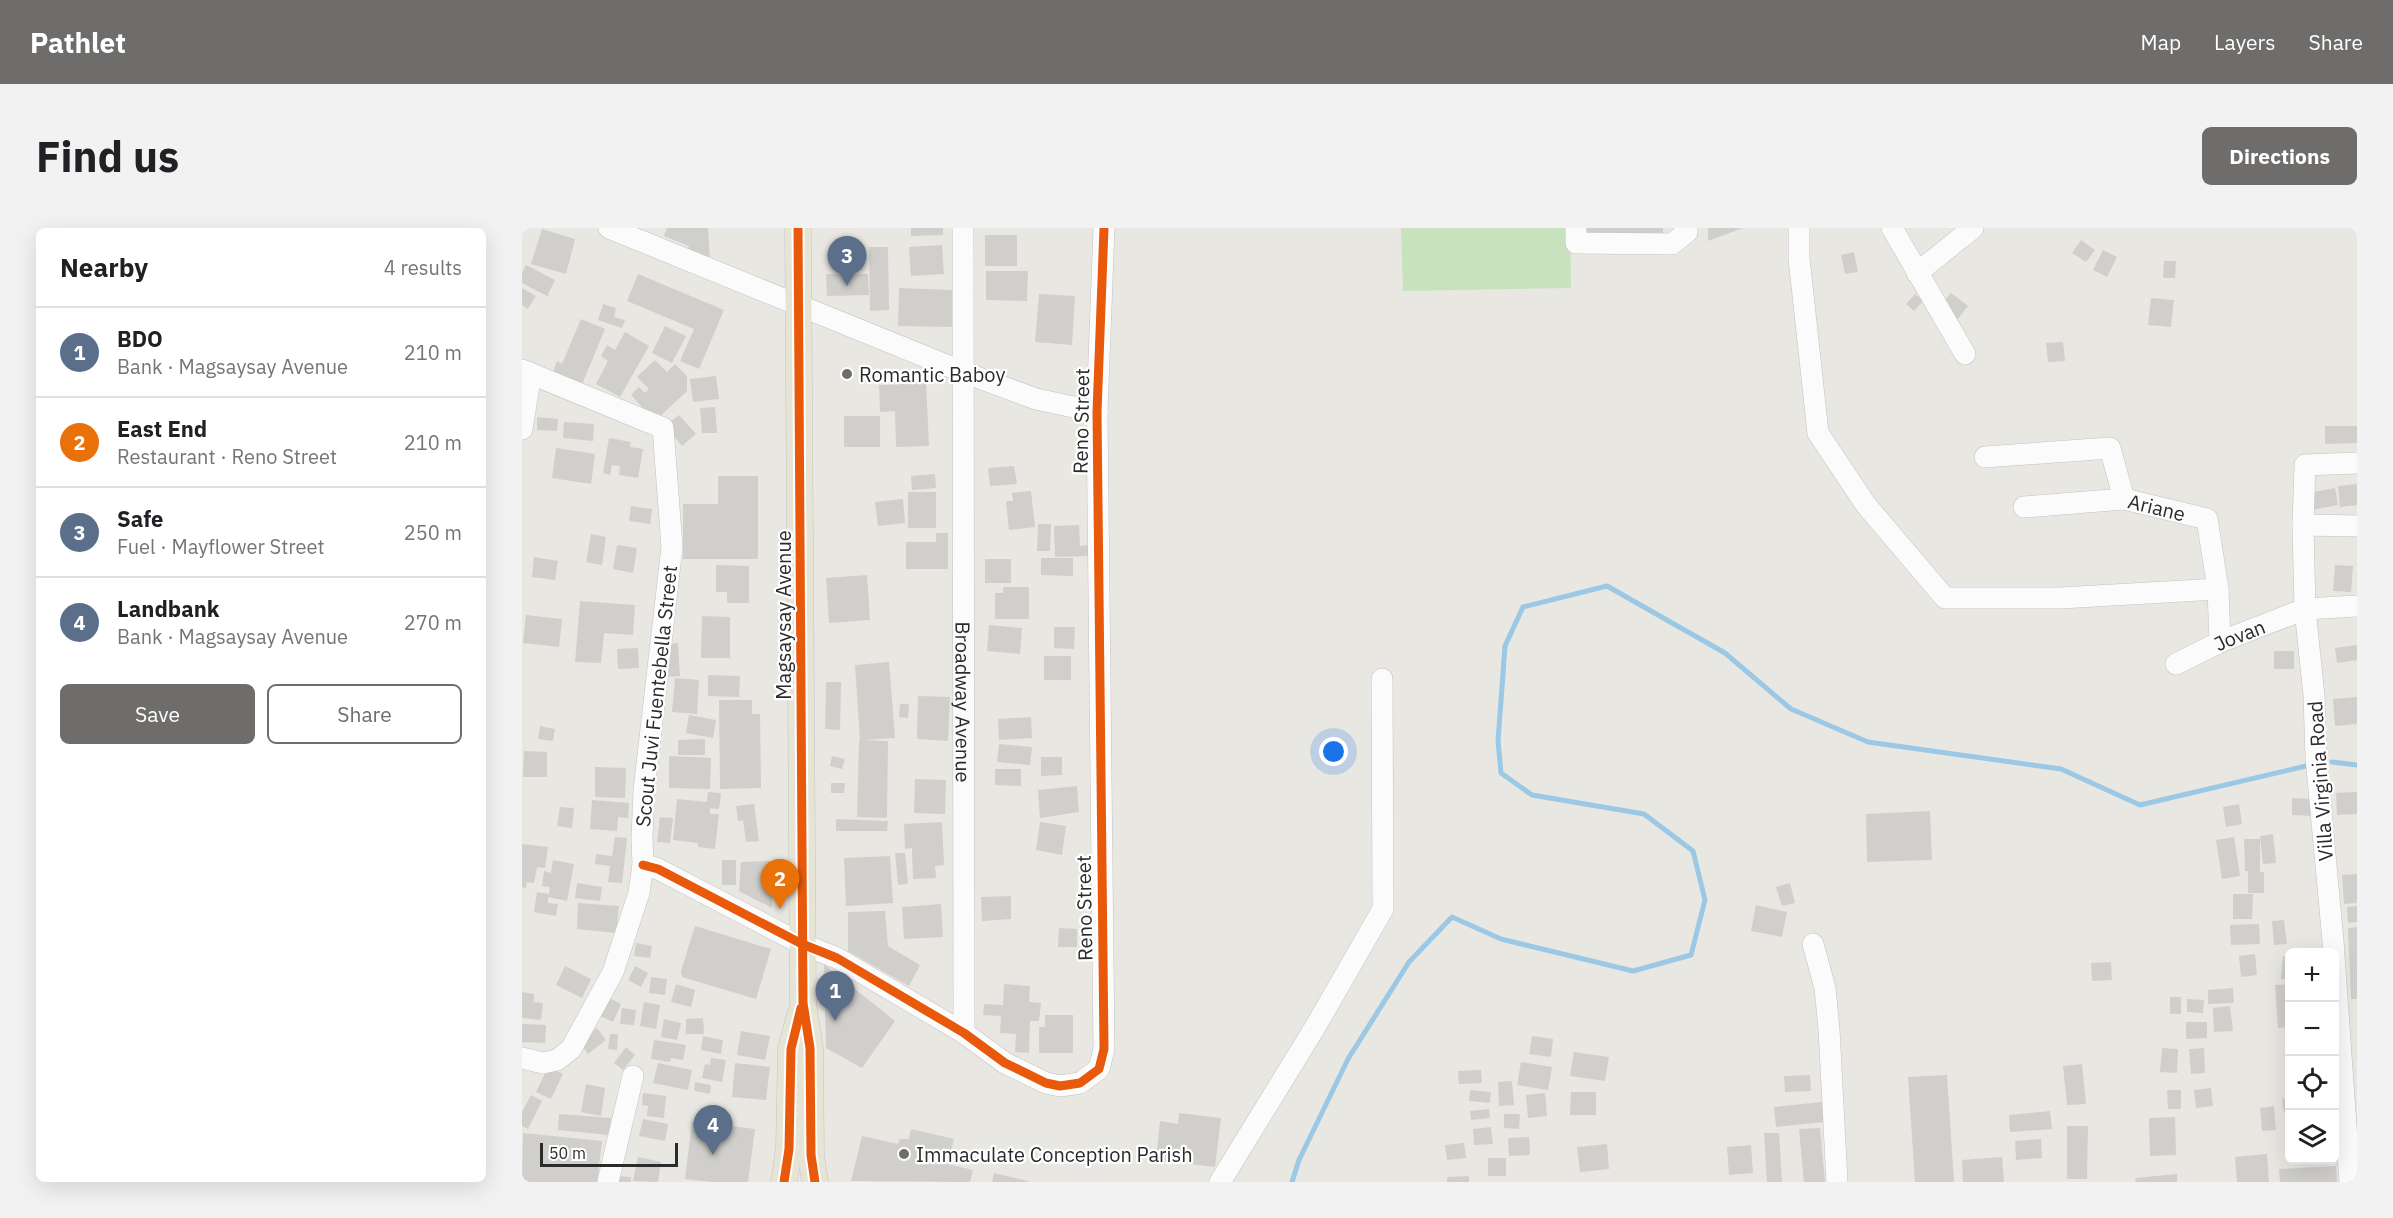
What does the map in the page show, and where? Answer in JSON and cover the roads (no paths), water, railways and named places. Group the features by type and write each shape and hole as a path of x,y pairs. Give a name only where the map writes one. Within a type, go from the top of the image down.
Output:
{"main road":[{"name":"Magsaysay Avenue","path":"798,228 803,1003 810,1048 811,1155 815,1182"},
{"name":"Magsaysay Avenue","path":"784,1182 789,1149 791,1049 803,1003"}],"street":[{"path":"609,228 963,372 1036,399 1097,412"},
{"name":"Broadway Avenue","path":"963,228 964,1033"},
{"name":"Reno Street","path":"643,865 658,869 802,944 837,958 964,1033 1005,1063 1046,1083 1060,1086 1080,1083 1099,1069 1104,1050 1097,412 1104,228"},
{"path":"1576,228 1576,243 1672,244 1687,232 1688,228"},
{"path":"1799,228 1799,258 1818,433 1866,505 1945,598 2060,598 2218,590"},
{"path":"1892,228 1965,354"},
{"path":"1917,273 1973,228"},
{"path":"522,429 526,371"},
{"name":"Scout Juvi Fuentebella Street","path":"522,1058 543,1063 557,1060 571,1049 613,972 639,893 643,865 644,790 672,547 663,428 526,371"},
{"name":"Ariane","path":"1985,457 2110,448 2124,499 2207,519 2218,590 2220,642"},
{"name":"Villa Virginia Road","path":"2333,948 2305,609 2303,525 2305,465 2357,463"},
{"path":"2024,507 2124,499"},
{"path":"2303,525 2357,526"},
{"name":"Jovan","path":"2176,664 2220,642 2305,609 2357,606"},
{"path":"1220,1182 1314,1029 1383,909 1382,679"},
{"path":"1813,944 1824,988 1829,1029 1837,1182"},
{"name":"Villa Virginia Road","path":"2337,1002 2350,1182"},
{"path":"608,1182 633,1076"}],"waterway":[{"path":"1292,1182 1299,1160 1348,1059 1409,962 1452,917 1501,939 1633,971 1691,955 1705,900 1693,851 1644,814 1532,795 1501,773 1498,741 1505,646 1523,607 1607,586 1725,653 1791,709 1868,742 2061,769 2140,805 2306,766"},
{"path":"2332,762 2357,765"}],"place":[{"name":"Safe","path":"847,286"},
{"name":"Romantic Baboy","path":"847,374"},
{"name":"East End","path":"780,909"},
{"name":"BDO","path":"835,1021"},
{"name":"Immaculate Conception Parish","path":"904,1154"},
{"name":"Landbank","path":"713,1155"}]}
